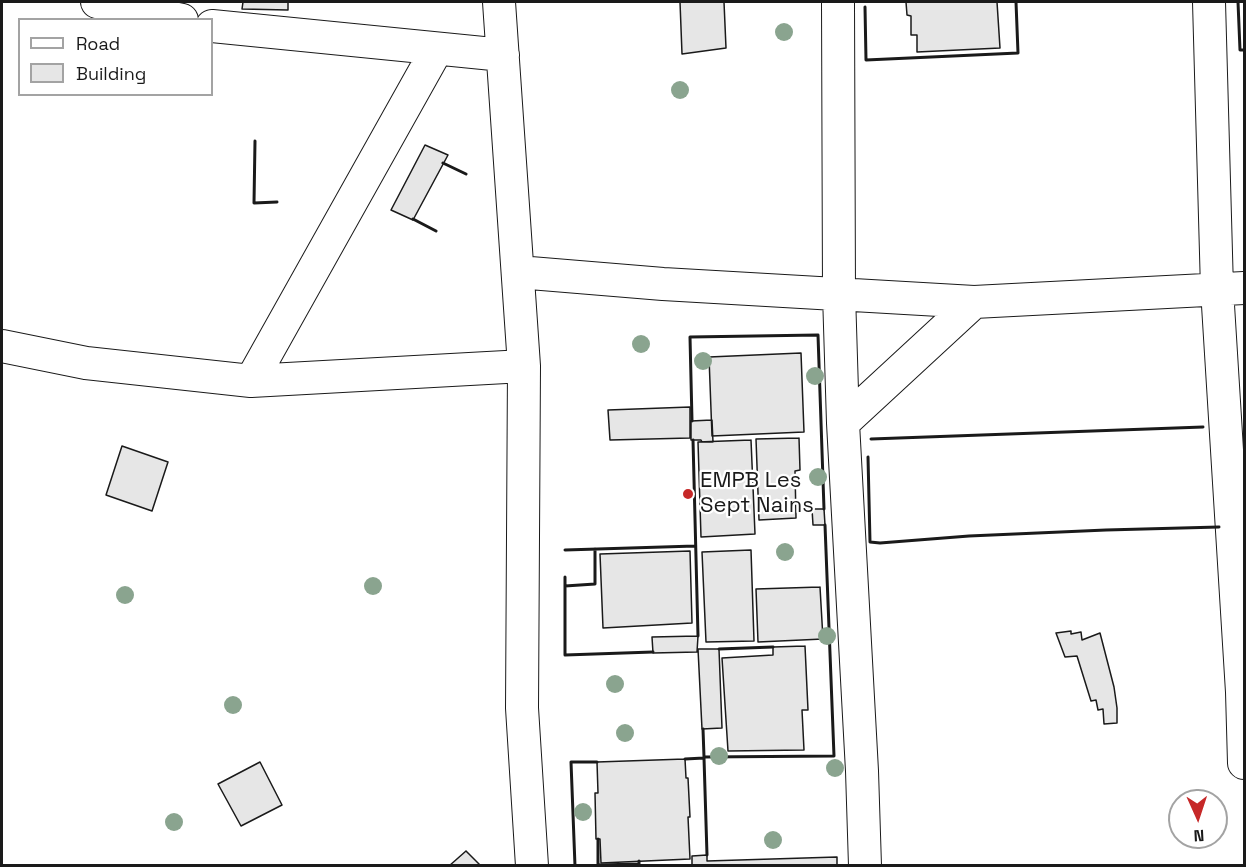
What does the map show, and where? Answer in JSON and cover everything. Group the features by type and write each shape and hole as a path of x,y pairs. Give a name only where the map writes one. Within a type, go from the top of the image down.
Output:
{"street":[{"path":"97,2 173,18"},
{"path":"500,2 524,366 522,708 532,866"},
{"path":"838,2 839,294 843,423 865,866"},
{"path":"1209,2 1231,289 1245,763"},
{"path":"213,26 503,55"},
{"path":"251,381 437,49"},
{"path":"518,272 663,284 974,302 1231,289"},
{"path":"843,423 974,302"},
{"path":"2,346 86,363 251,381 524,366"}],"building":[{"path":"243,2 288,2 288,10 242,9"},
{"path":"680,2 724,2 726,48 682,54"},
{"path":"906,2 997,2 1000,48 917,52 917,35 911,35 911,16 907,15"},
{"path":"425,145 448,155 413,220 391,210"},
{"path":"801,353 804,432 712,436 709,357"},
{"path":"690,407 690,438 610,440 608,410"},
{"path":"712,420 713,442 691,440 691,421"},
{"path":"799,438 800,470 795,471 796,518 759,520 756,439"},
{"path":"751,440 755,534 701,537 698,442"},
{"path":"122,446 168,462 152,511 106,495"},
{"path":"812,509 824,509 825,525 813,525"},
{"path":"751,550 754,641 706,642 702,552"},
{"path":"690,551 692,623 603,628 600,554"},
{"path":"820,587 823,639 758,642 756,589"},
{"path":"1071,631 1071,634 1081,632 1082,640 1100,633 1114,687 1117,723 1104,724 1103,709 1098,710 1096,700 1091,701 1077,656 1065,657 1056,633"},
{"path":"698,636 697,652 653,653 652,637"},
{"path":"805,646 808,710 802,710 804,750 728,751 722,658 773,655 773,647"},
{"path":"698,649 719,649 722,728 702,729"},
{"path":"685,759 690,817 688,817 690,859 601,863 600,839 596,839 597,762"},
{"path":"260,762 282,805 241,826 218,784"},
{"path":"466,851 481,866 449,866"},
{"path":"707,855 707,861 837,857 837,866 692,866 692,856"}],"wall":[{"path":"865,7 866,60 1018,53 1016,2"},
{"path":"1238,2 1240,50 1244,50"},
{"path":"255,141 254,203 277,202"},
{"path":"443,163 466,174"},
{"path":"413,219 436,231"},
{"path":"692,421 690,337 818,335 824,509"},
{"path":"871,439 1203,427"},
{"path":"693,440 698,636"},
{"path":"868,457 870,542 1106,530 1219,527"},
{"path":"703,729 704,757 834,756 825,525"},
{"path":"565,550 695,546"},
{"path":"565,586 595,584 595,549"},
{"path":"565,577 565,655 653,652"},
{"path":"719,649 773,647"},
{"path":"685,759 704,758 707,855"},
{"path":"575,866 571,762 597,762"},
{"path":"598,839 598,865 639,864 639,861"}],"place":[{"name":"EMPB Les Sept Nains","path":"688,494"}]}
